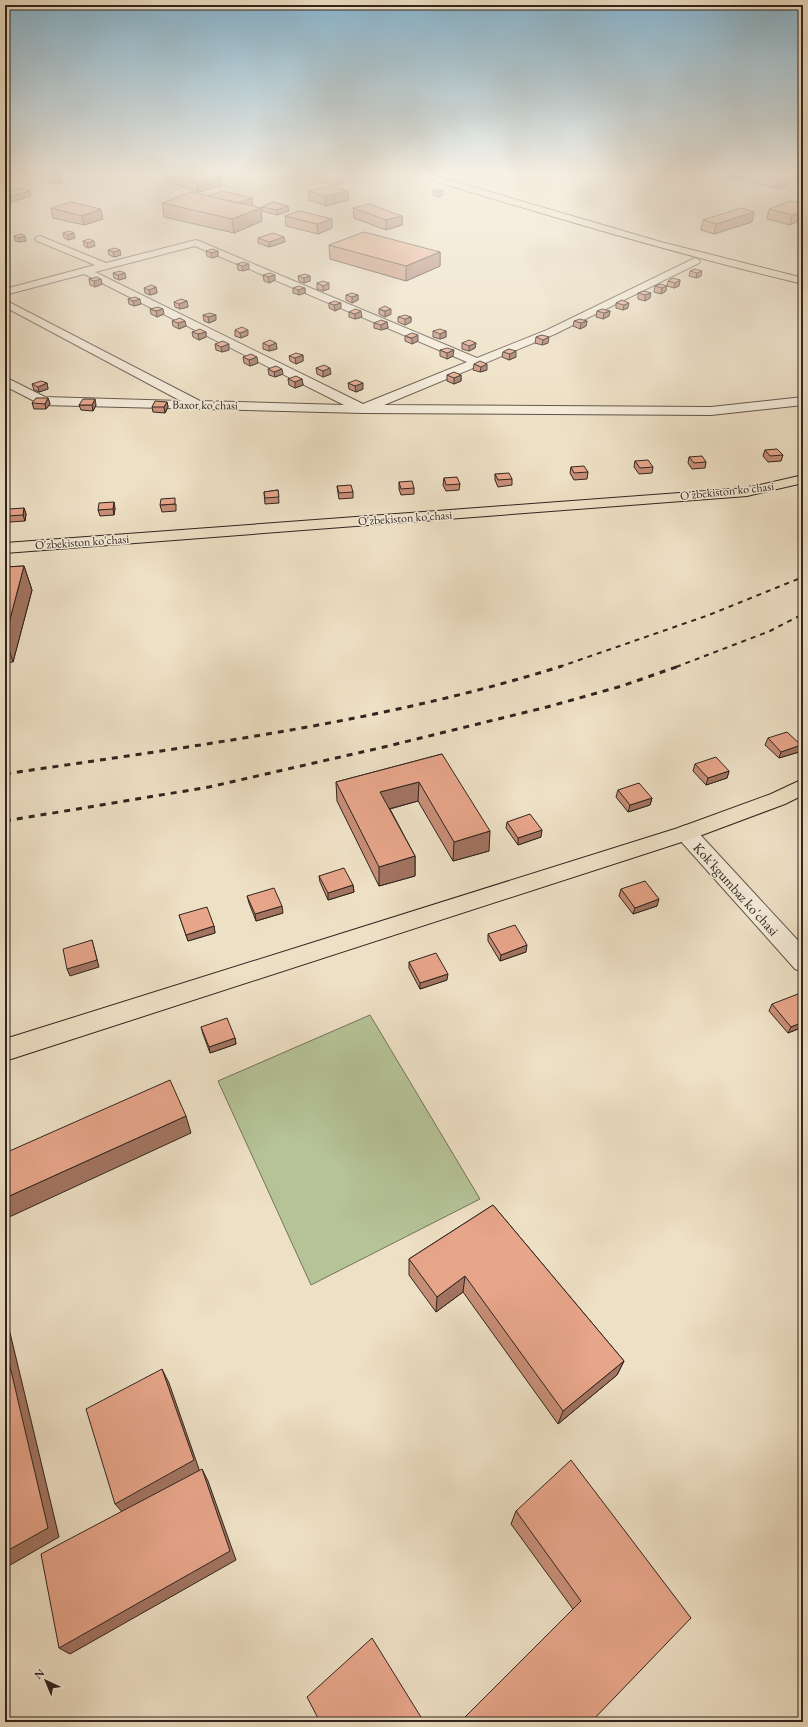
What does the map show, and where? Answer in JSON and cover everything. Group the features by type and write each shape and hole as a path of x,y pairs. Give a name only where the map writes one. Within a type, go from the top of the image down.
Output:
{"main road":[{"path":"667,254 803,288"},
{"path":"700,254 803,281"},
{"path":"707,254 763,270 803,276"},
{"name":"O'zbekiston ko'chasi","path":"5,538 738,484 780,477 803,471"},
{"name":"O'zbekiston ko'chasi","path":"5,548 747,492 803,479"},
{"path":"5,1050 686,833 778,799 803,786"}],"street":[{"path":"76,254 106,266"},
{"path":"5,292 155,254"},
{"path":"221,254 477,362"},
{"path":"85,271 363,409 551,332 695,261"},
{"path":"5,303 199,405"},
{"name":"Baxor ko'chasi","path":"5,381 42,401 363,409 711,411 803,400"},
{"name":"Kok'kgumbaz ko'chasi","path":"686,833 803,962"}],"green space":[{"path":"370,1015 480,1199 311,1285 218,1081"}],"building":[{"path":"361,254 436,254 406,266"},
{"path":"243,262 249,264 242,266 237,264"},
{"path":"695,269 702,271 697,273 690,271"},
{"path":"120,271 125,273 118,275 113,273"},
{"path":"270,273 275,275 268,277 263,275"},
{"path":"305,274 310,276 304,278 298,276"},
{"path":"97,277 101,279 94,281 89,279"},
{"path":"673,278 680,280 675,283 668,281"},
{"path":"323,281 329,283 323,286 317,283"},
{"path":"660,284 667,286 662,288 655,286"},
{"path":"151,285 156,287 149,290 144,288"},
{"path":"299,286 305,288 298,290 293,288"},
{"path":"644,291 651,293 645,295 638,293"},
{"path":"352,293 358,295 352,297 346,295"},
{"path":"135,297 140,299 133,301 128,299"},
{"path":"181,299 187,301 179,304 174,302"},
{"path":"622,300 629,303 624,305 616,303"},
{"path":"335,301 341,303 334,305 329,303"},
{"path":"385,306 391,309 385,311 379,309"},
{"path":"158,307 163,309 156,311 150,309"},
{"path":"355,309 361,311 355,314 349,312"},
{"path":"602,309 610,311 604,313 597,311"},
{"path":"210,313 216,315 208,317 203,315"},
{"path":"405,315 411,317 405,319 398,317"},
{"path":"180,318 185,321 178,323 172,321"},
{"path":"580,319 587,321 581,323 574,321"},
{"path":"381,320 387,322 381,325 374,323"},
{"path":"242,327 248,330 240,333 235,330"},
{"path":"200,329 206,332 198,334 192,332"},
{"path":"440,329 446,331 440,334 433,331"},
{"path":"412,333 418,335 412,338 405,336"},
{"path":"542,335 549,337 543,340 536,337"},
{"path":"270,340 276,343 269,346 263,343"},
{"path":"469,340 476,343 469,346 462,343"},
{"path":"223,341 229,344 221,347 215,344"},
{"path":"447,348 454,350 447,353 440,350"},
{"path":"509,349 516,351 510,354 503,352"},
{"path":"296,353 303,355 295,358 289,356"},
{"path":"251,354 257,357 249,360 243,357"},
{"path":"480,361 487,364 481,367 474,364"},
{"path":"324,365 330,368 323,371 316,368"},
{"path":"276,366 282,369 274,372 268,369"},
{"path":"454,372 461,375 454,378 447,375"},
{"path":"296,376 302,379 295,382 288,379"},
{"path":"356,380 363,383 355,386 348,383"},
{"path":"41,381 47,383 38,387 32,384"},
{"path":"36,398 48,398 45,404 32,403"},
{"path":"83,399 95,399 92,405 79,405"},
{"path":"155,401 167,402 164,407 152,407"},
{"path":"777,449 783,455 770,456 765,450"},
{"path":"702,456 706,462 694,463 689,457"},
{"path":"648,460 653,467 640,468 635,461"},
{"path":"584,466 588,472 574,473 571,467"},
{"path":"509,473 512,479 498,480 495,474"},
{"path":"457,477 460,484 446,485 444,478"},
{"path":"412,481 414,488 401,489 399,482"},
{"path":"351,485 353,492 339,493 337,486"},
{"path":"278,490 279,497 265,498 264,492"},
{"path":"175,498 175,504 160,505 161,499"},
{"path":"114,502 113,509 98,510 99,503"},
{"path":"24,508 23,515 8,516 9,509"},
{"path":"24,566 5,638 5,567"},
{"path":"787,732 801,745 781,752 768,738"},
{"path":"442,754 490,831 454,842 419,782 380,792 415,856 379,867 336,782"},
{"path":"716,757 729,771 708,778 695,764"},
{"path":"639,783 652,798 630,805 618,790"},
{"path":"530,814 542,830 518,838 507,822"},
{"path":"344,868 353,885 328,893 319,876"},
{"path":"645,881 659,899 635,908 621,889"},
{"path":"274,888 282,906 255,914 247,896"},
{"path":"207,907 214,926 186,935 179,915"},
{"path":"515,925 527,945 501,955 488,934"},
{"path":"92,940 97,960 67,969 63,949"},
{"path":"436,953 448,974 420,983 409,962"},
{"path":"798,994 803,1000 803,1022 791,1027 772,1004"},
{"path":"227,1018 235,1038 209,1047 201,1027"},
{"path":"170,1080 186,1116 5,1198 5,1153"},
{"path":"493,1205 624,1361 563,1411 465,1276 437,1297 409,1259"},
{"path":"5,1345 48,1528 5,1552"},
{"path":"162,1369 194,1460 115,1504 86,1409"},
{"path":"571,1460 691,1618 591,1722 460,1722 581,1601 516,1511"},
{"path":"202,1469 230,1551 59,1648 41,1554"},
{"path":"372,1638 424,1722 320,1722 307,1697"}],"railway":[{"path":"561,666 709,615 803,577"},
{"path":"676,667 770,631 803,614"},
{"path":"5,774 216,743 356,718 494,686 561,666"},
{"path":"5,821 209,787 384,747 547,707 622,686 679,666"}]}
